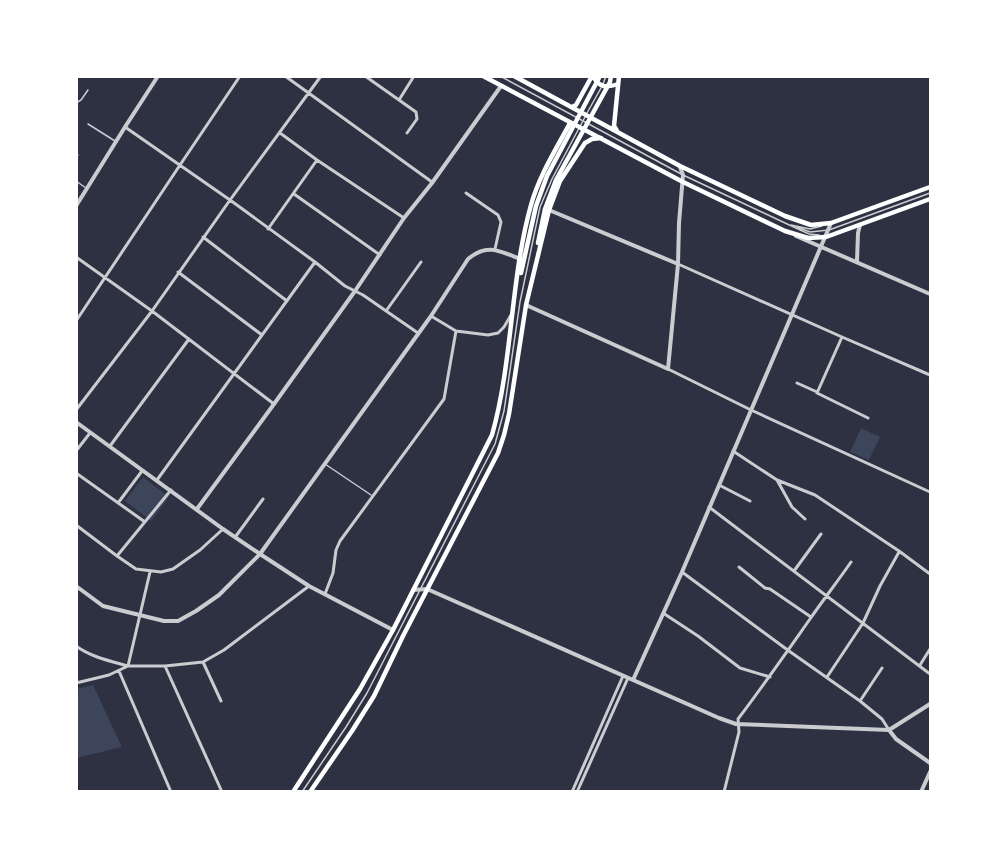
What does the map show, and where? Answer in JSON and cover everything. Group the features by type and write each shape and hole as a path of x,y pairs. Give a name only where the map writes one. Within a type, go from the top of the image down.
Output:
{"main road":[{"path":"483,76 682,182 785,231 808,238 826,237 930,200"},
{"path":"514,76 680,166 785,216 811,225 831,223 930,187"},
{"path":"572,107 576,105 592,76 598,84 606,87 618,84"},
{"path":"516,296 536,206 548,176 600,76"},
{"path":"523,303 527,297 544,209 556,180 610,82 611,76"},
{"path":"618,133 614,126 619,76"},
{"path":"293,792 360,689 393,630 492,435 499,407 520,259 531,204 543,174 570,123"},
{"path":"310,792 374,696 498,453 509,414 523,303 549,210 560,181 585,143 601,138"},
{"path":"554,153 567,154 572,163"}],"street":[{"path":"76,206 158,76"},
{"path":"76,321 240,76"},
{"path":"285,76 432,183"},
{"path":"76,410 152,311 321,76"},
{"path":"365,76 416,112 417,119 407,133"},
{"path":"399,101 414,76"},
{"path":"197,509 501,86"},
{"path":"125,127 230,200 345,286 363,295 418,333"},
{"path":"279,134 405,218"},
{"path":"268,229 317,160"},
{"path":"668,369 678,264 683,175 680,166"},
{"path":"466,193 500,218 495,249"},
{"path":"294,194 380,255"},
{"path":"549,210 930,375"},
{"path":"633,680 682,572 831,223"},
{"path":"857,261 860,225"},
{"path":"785,231 930,294"},
{"path":"203,237 287,301"},
{"path":"76,586 103,606 164,621 178,621 219,595 260,554 431,315 468,259 475,253 495,249 520,259"},
{"path":"76,257 152,311 274,404"},
{"path":"157,480 315,262"},
{"path":"386,311 421,262"},
{"path":"178,272 262,335"},
{"path":"523,303 930,492"},
{"path":"431,315 456,331 488,335 498,333 514,310"},
{"path":"325,594 333,573 336,550 340,541 444,399 456,331"},
{"path":"817,393 842,337"},
{"path":"110,446 189,339"},
{"path":"797,383 868,418"},
{"path":"76,422 260,554 309,586 393,630"},
{"path":"76,451 90,433"},
{"path":"733,451 777,480 815,495 930,574"},
{"path":"118,502 143,470"},
{"path":"76,473 145,522"},
{"path":"777,480 792,507 805,519"},
{"path":"719,485 750,501"},
{"path":"117,556 171,490"},
{"path":"236,537 263,499"},
{"path":"709,507 930,674"},
{"path":"76,525 136,569 161,572 173,569 200,550 223,529"},
{"path":"794,571 821,534"},
{"path":"827,677 863,623 899,551"},
{"path":"724,792 739,732 738,719 851,562"},
{"path":"739,567 765,588 770,589 811,617"},
{"path":"76,683 109,675 128,666 150,571"},
{"path":"682,572 860,701 882,719 896,739 930,763"},
{"path":"76,646 94,656 128,666 165,666 203,662 224,650 309,586"},
{"path":"413,590 427,589 719,718 739,724 889,730 930,704"},
{"path":"663,613 740,668 770,677"},
{"path":"919,665 930,649"},
{"path":"203,662 221,701"},
{"path":"165,666 222,792"},
{"path":"860,701 882,668"},
{"path":"119,671 171,792"},
{"path":"572,792 619,687 626,677"},
{"path":"590,756 599,744 612,717 626,677"},
{"path":"619,687 623,689"},
{"path":"612,702 617,704"},
{"path":"606,715 612,717"},
{"path":"600,728 605,730"},
{"path":"594,742 599,744"},
{"path":"921,792 930,772"},
{"path":"577,792 578,783"}],"lane":[{"path":"500,76 683,175 809,234 826,237"},
{"path":"302,792 367,693 495,444 504,411 540,207 552,179 606,76"},
{"path":"76,103 88,90"},
{"path":"88,124 116,141"},
{"path":"76,182 87,188"},
{"path":"785,223 810,232 829,230 930,193"},
{"path":"785,223 810,229 831,223"},
{"path":"325,463 372,496"},
{"path":"384,660 395,653"}],"shaded area":[{"path":"861,428 880,437 869,460 850,452"},
{"path":"143,477 169,497 151,521 125,501"},
{"path":"93,685 122,747 77,758 77,689"}]}
